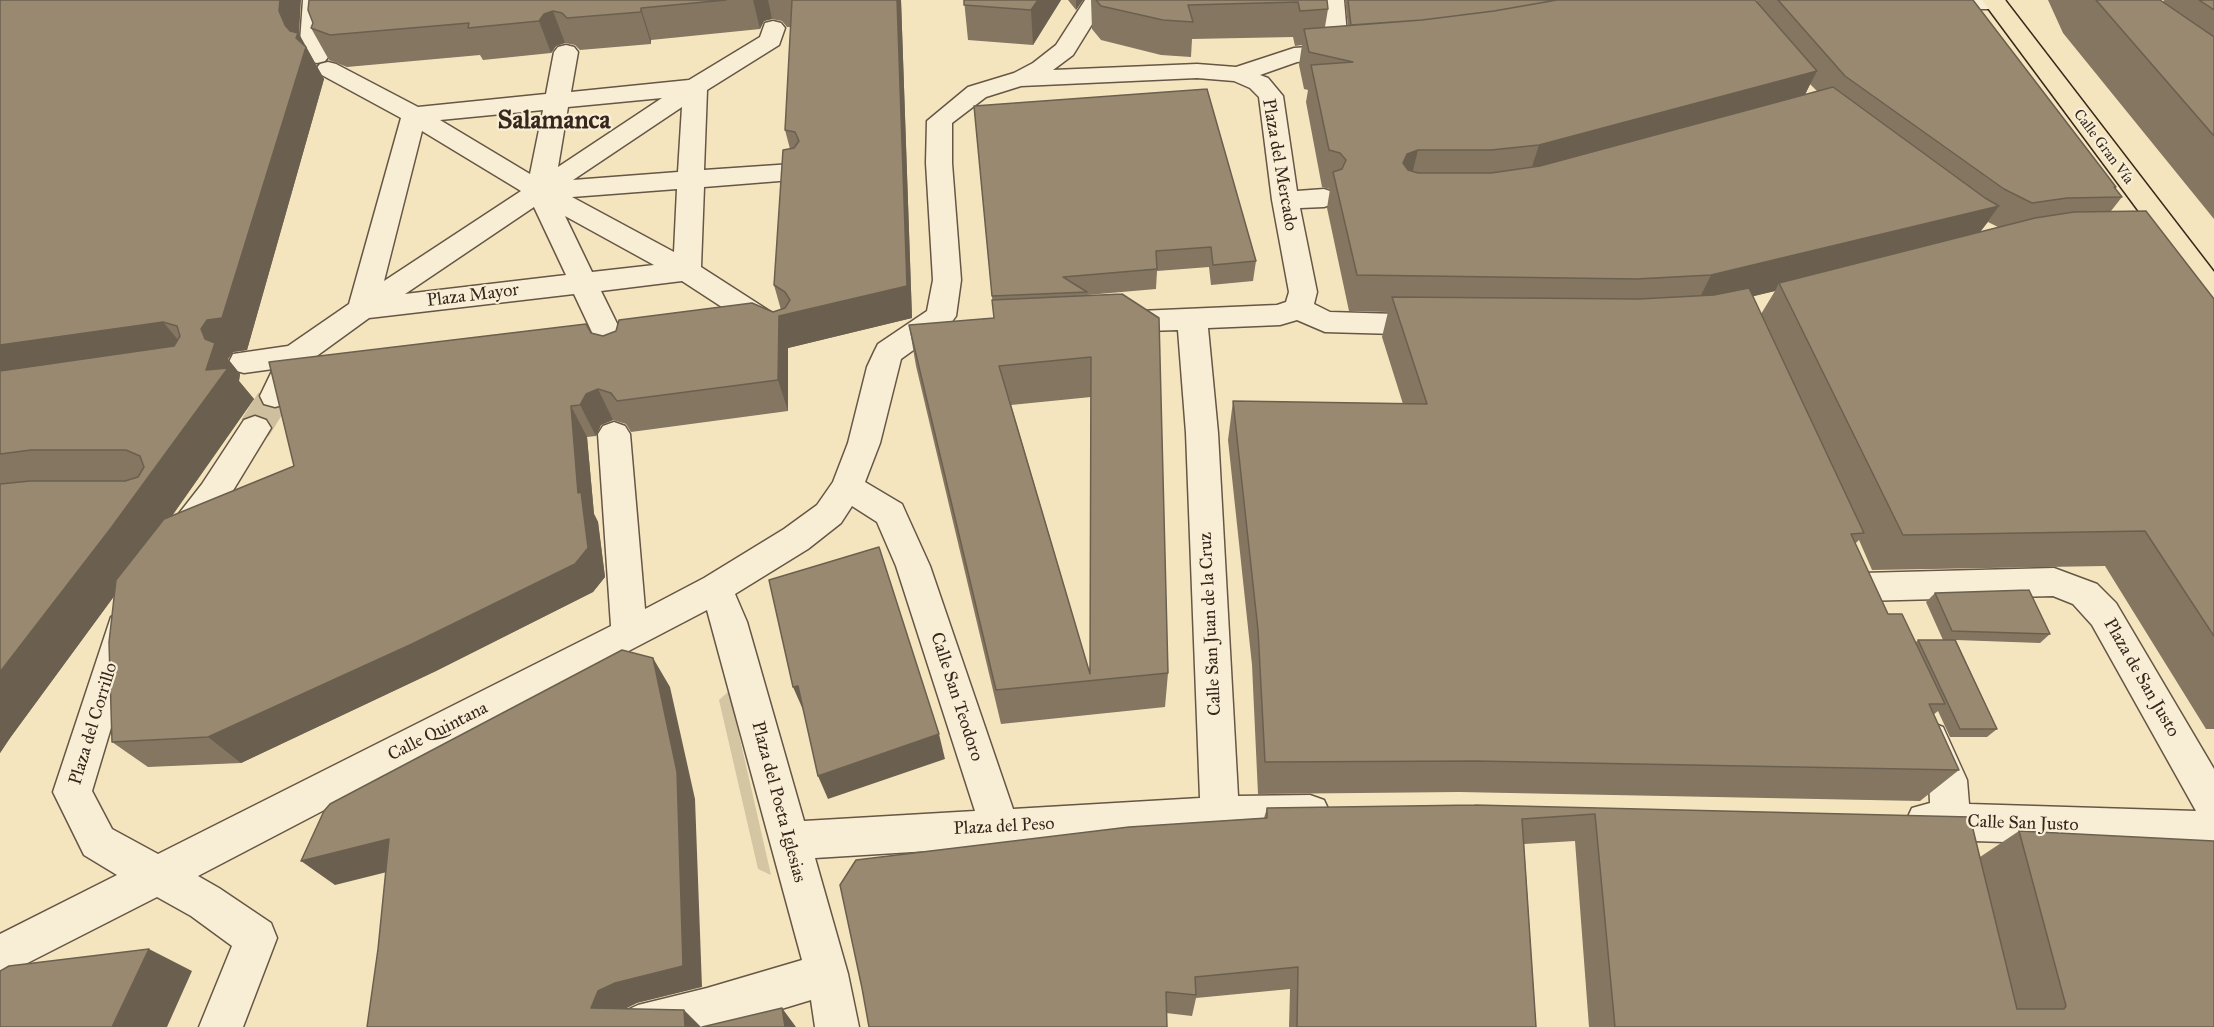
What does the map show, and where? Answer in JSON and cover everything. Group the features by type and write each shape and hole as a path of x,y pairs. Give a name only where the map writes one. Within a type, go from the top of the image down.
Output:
{"main road":[{"name":"Calle Gran Vía","path":"1994,1 2214,292"}],"street":[{"path":"314,0 312,42 322,63 540,191 687,271 782,332"},
{"path":"1019,79 1041,68 1065,50 1096,0"},
{"path":"1333,0 1336,52"},
{"path":"1912,2 1994,1"},
{"name":"Plaza Mayor","path":"275,396 295,356 695,87 771,40 772,28"},
{"path":"1238,74 1294,55 1370,50"},
{"path":"566,52 540,191 617,354"},
{"name":"Plaza del Mercado","path":"847,487 864,443 882,367 889,352 952,319 939,163 940,121 977,92 1019,79 1197,71 1238,74 1259,83 1270,96 1285,200 1302,292 1298,308"},
{"path":"687,271 695,87"},
{"name":"Plaza Mayor","path":"414,115 695,87"},
{"path":"362,309 414,115"},
{"name":"Plaza Mayor","path":"540,191 792,172"},
{"path":"1285,200 1324,198"},
{"path":"2140,238 2171,237"},
{"name":"Plaza Mayor","path":"362,309 687,271"},
{"path":"1090,323 1280,315 1298,308 1325,322 1457,325"},
{"name":"Calle San Juan de la Cruz","path":"1192,318 1202,433 1220,815"},
{"path":"244,362 295,356"},
{"path":"165,557 199,494 255,428"},
{"path":"614,434 629,634 717,588 796,539 829,514 847,487"},
{"name":"Calle San Teodoro","path":"847,487 890,513 913,566 1000,827"},
{"path":"1847,554 1876,619"},
{"name":"Plaza de San Justo","path":"1862,587 2054,582 2085,594 2104,614 2214,805"},
{"name":"Plaza del Poeta Iglesias","path":"717,588 729,622 788,841 827,974 836,1022"},
{"name":"Plaza del Corrillo","path":"131,602 72,792 98,842 205,902 256,938 221,1027"},
{"name":"Calle Quintana","path":"159,875 629,634"},
{"path":"1915,705 1948,780 1950,822 1960,868"},
{"path":"1220,815 1345,813"},
{"name":"Plaza del Peso","path":"788,841 1220,815"},
{"name":"Calle San Justo","path":"1891,820 2214,830"},
{"path":"0,956 159,875"},
{"path":"638,1027 707,1011 827,974"}],"shaded area":[{"path":"729,691 771,875 758,869 719,700"}],"building":[{"path":"0,0 280,0 279,11 285,25 290,31 298,33 296,38 306,47 222,318 207,320 201,329 205,339 215,343 206,370 228,368 111,528 0,672 0,484 30,481 125,481 138,477 144,467 140,456 126,450 31,450 0,454 0,371 174,346 180,336 177,326 163,322 0,345"},
{"path":"309,0 726,0 641,8 641,12 567,18 562,13 553,11 544,14 539,21 468,28 469,23 330,35 311,28 313,23 308,10"},
{"path":"792,0 897,0 907,286 779,316 778,380 617,401 611,393 598,389 586,394 580,405 571,406 578,493 581,492 588,548 575,564 412,644 208,737 112,742 109,642 116,580 164,519 294,466 269,362 586,324 591,333 603,336 616,331 619,320 752,303 773,312 785,308 790,300 785,292 774,285 783,150 794,148 799,141 795,132 785,130"},
{"path":"964,0 1038,0 1031,10 964,5"},
{"path":"1096,0 1327,0 1328,9 1300,11 1298,2 1188,5 1193,22 1163,20 1101,6"},
{"path":"1348,0 1557,0 1422,20 1351,25"},
{"path":"1557,0 1755,0 1817,71 1539,145 1491,150 1418,150 1407,154 1403,163 1408,170 1418,173 1491,173 1540,166 1833,87 1999,206 1711,275 1636,279 1357,275 1333,172 1342,169 1346,160 1340,153 1329,150 1311,65 1353,62 1309,52 1304,29 1422,20"},
{"path":"1778,0 1973,0 2122,197 2067,198 2032,203 2004,189 1845,76"},
{"path":"2096,0 2160,0 2214,37 2214,136"},
{"path":"2199,0 2214,0 2214,10"},
{"path":"1207,89 1256,261 1213,265 1211,247 1156,251 1157,269 1063,277 1087,292 992,296 974,106"},
{"path":"2146,211 2214,299 2214,636 2145,531 1903,535 1779,283 2035,218 2074,212"},
{"path":"1749,288 1864,533 1851,534 1888,614 1902,614 1945,704 1929,704 1959,770 1476,761 1265,762 1258,630 1233,401 1427,404 1392,297 1639,299 1714,295"},
{"path":"1122,294 1159,318 1168,673 996,690 909,325 994,318 992,300","holes":["1091,357 1090,674 999,366"]},
{"path":"879,547 939,734 818,776 798,686 793,687 769,580"},
{"path":"2029,590 2050,634 1952,631 1935,593"},
{"path":"1918,640 1955,640 1997,729 1960,729"},
{"path":"622,650 653,658 677,772 683,966 615,983 598,991 591,1008 684,1010 685,1027 367,1027 378,949 389,839 301,861 324,811 330,804"},
{"path":"1475,805 1970,817 2017,1009 2064,1009 2066,1006 2019,831 2214,841 2214,1027 1615,1027 1595,814 1522,819 1536,1027 1297,1027 1298,967 1195,977 1196,995 1166,992 1167,1027 869,1027 840,885 856,860 1129,827 1267,818 1267,808"},
{"path":"149,949 112,1027 0,1027 0,971 9,966"},
{"path":"782,1008 785,1027 702,1027"}],"tunnel":[{"path":"255,428 275,396"}],"district":[{"name":"Salamanca","path":"554,122"}]}
